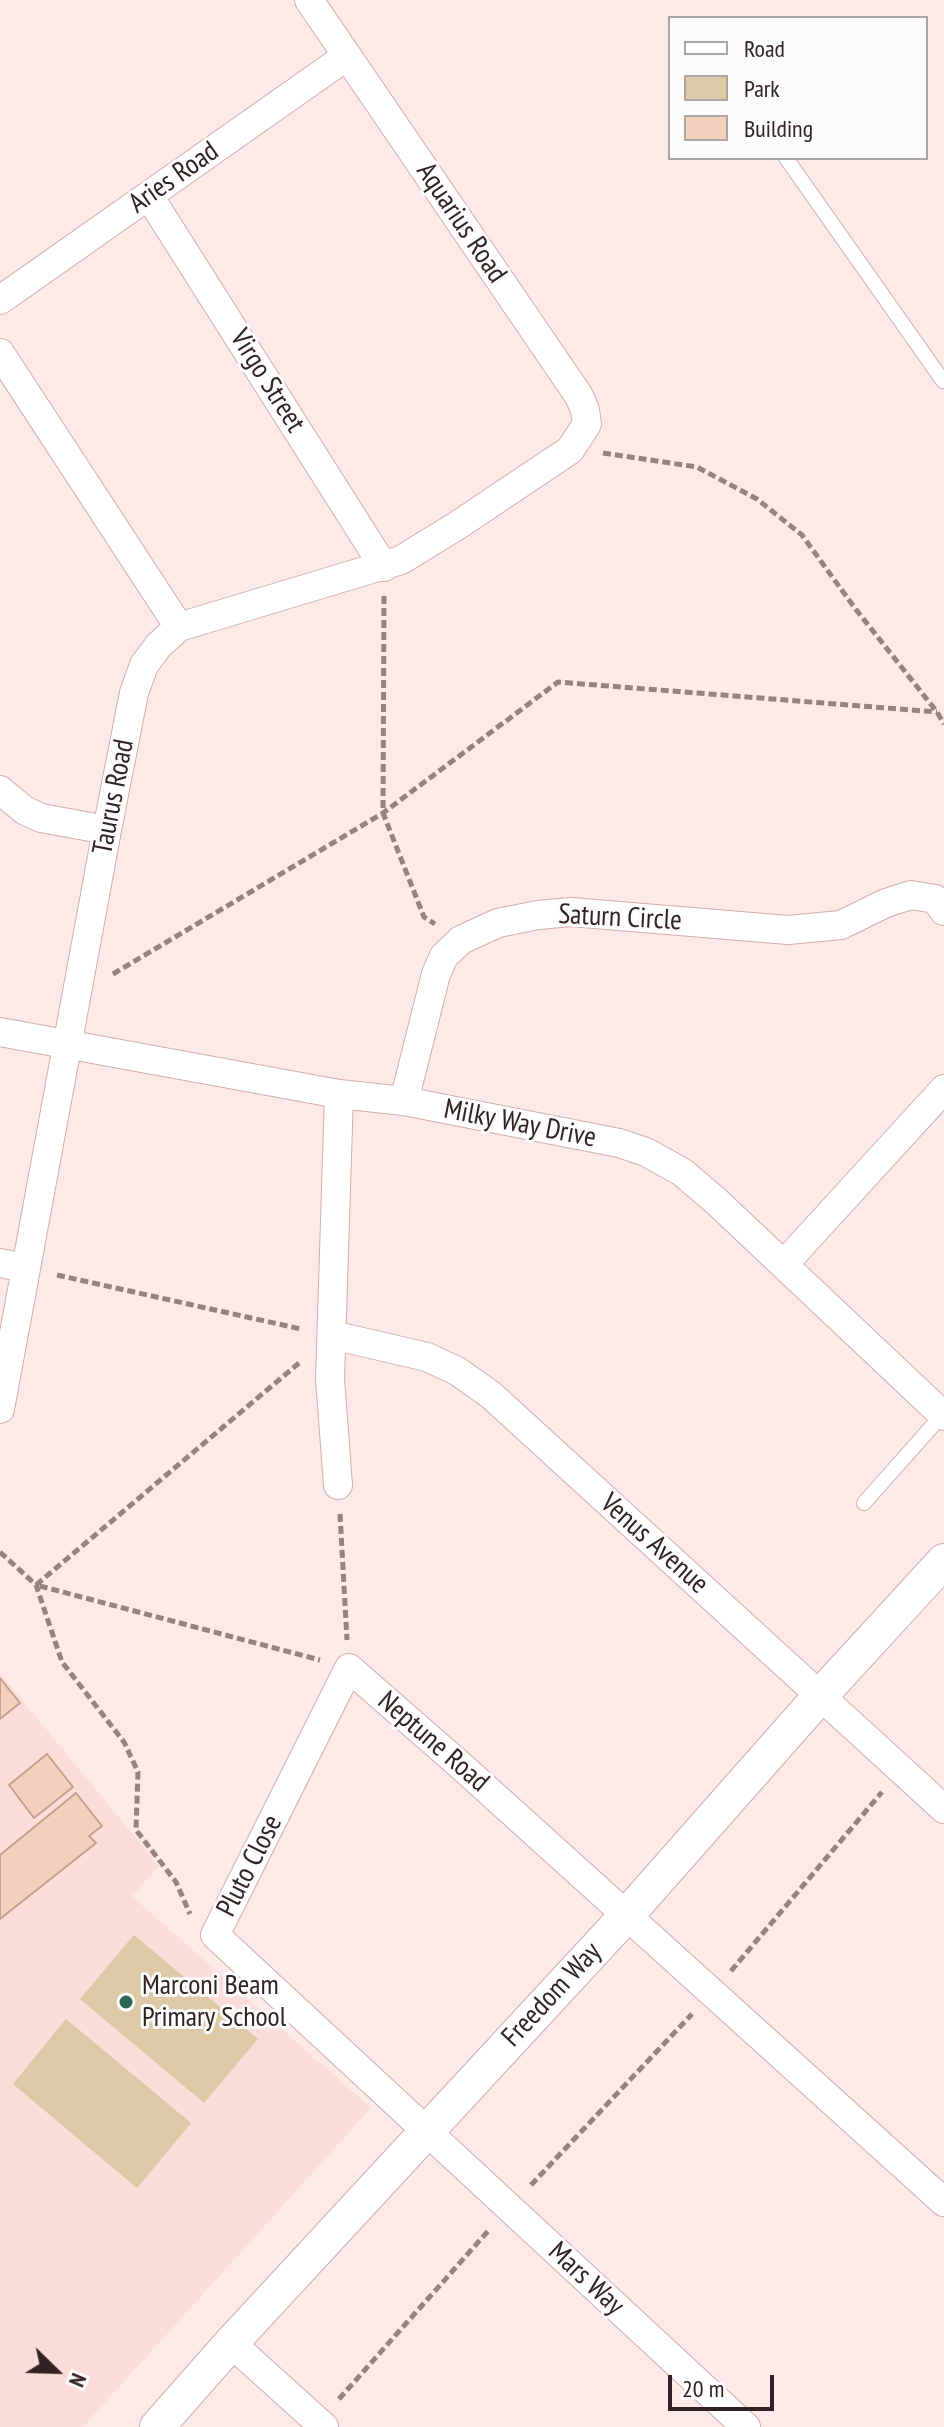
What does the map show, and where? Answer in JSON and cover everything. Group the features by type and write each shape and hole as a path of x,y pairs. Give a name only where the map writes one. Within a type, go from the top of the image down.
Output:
{"street":[{"name":"Aquarius Road","path":"309,0 579,396 587,424 570,450"},
{"name":"Aries Road","path":"0,300 347,56"},
{"name":"Virgo Street","path":"149,196 384,567"},
{"path":"0,353 179,627"},
{"name":"Taurus Road","path":"0,1409 13,1266 69,1042 134,693 144,665 159,645 179,627 401,560 570,450"},
{"path":"0,790 24,810 41,818 107,830"},
{"name":"Saturn Circle","path":"404,1101 436,974 444,956 461,940 498,923 571,912 788,930 841,925 886,903 911,895 935,899 944,911"},
{"name":"Milky Way Drive","path":"0,1032 69,1042 339,1094 404,1101 619,1143 646,1152 682,1172 943,1415"},
{"path":"784,1264 944,1089"},
{"path":"338,1485 330,1379 339,1094"},
{"name":"Venus Avenue","path":"332,1335 427,1357 457,1371 491,1395 944,1809"},
{"name":"Freedom Way","path":"157,2427 426,2130 626,1916 944,1561"},
{"name":"Neptune Road","path":"349,1668 944,2202"},
{"name":"Pluto Close","path":"349,1668 215,1935 426,2130"},
{"name":"Mars Way","path":"426,2130 746,2427"},
{"path":"231,2343 321,2425"}],"lane":[{"path":"787,160 943,381"},
{"path":"864,1503 943,1415"}],"path":[{"path":"570,450 697,467 757,499 802,535 944,724"},
{"path":"384,567 383,813 424,917 461,940"},
{"path":"78,995 383,813 558,682 937,712"},
{"path":"13,1266 332,1335"},
{"path":"36,1585 332,1335"},
{"path":"0,1552 36,1585 349,1668 338,1485"},
{"path":"36,1585 62,1662 124,1742 138,1772 136,1830 176,1882 191,1916"},
{"path":"321,2425 510,2207 712,1993 901,1769"}],"shaded area":[{"name":"Marconi Beam Primary School","path":"0,1673 159,1866 132,1896 371,2108 83,2427 0,2427"}],"green space":[{"path":"134,1935 258,2039 204,2103 80,1999"},
{"path":"66,2019 191,2123 137,2188 13,2084"}],"building":[{"path":"0,1678 20,1703 0,1719"},
{"path":"47,1754 73,1787 34,1818 9,1785"},
{"path":"76,1793 102,1826 89,1836 96,1843 0,1919 0,1855"}],"place":[{"name":"Marconi Beam Primary School","path":"126,2002"}]}
